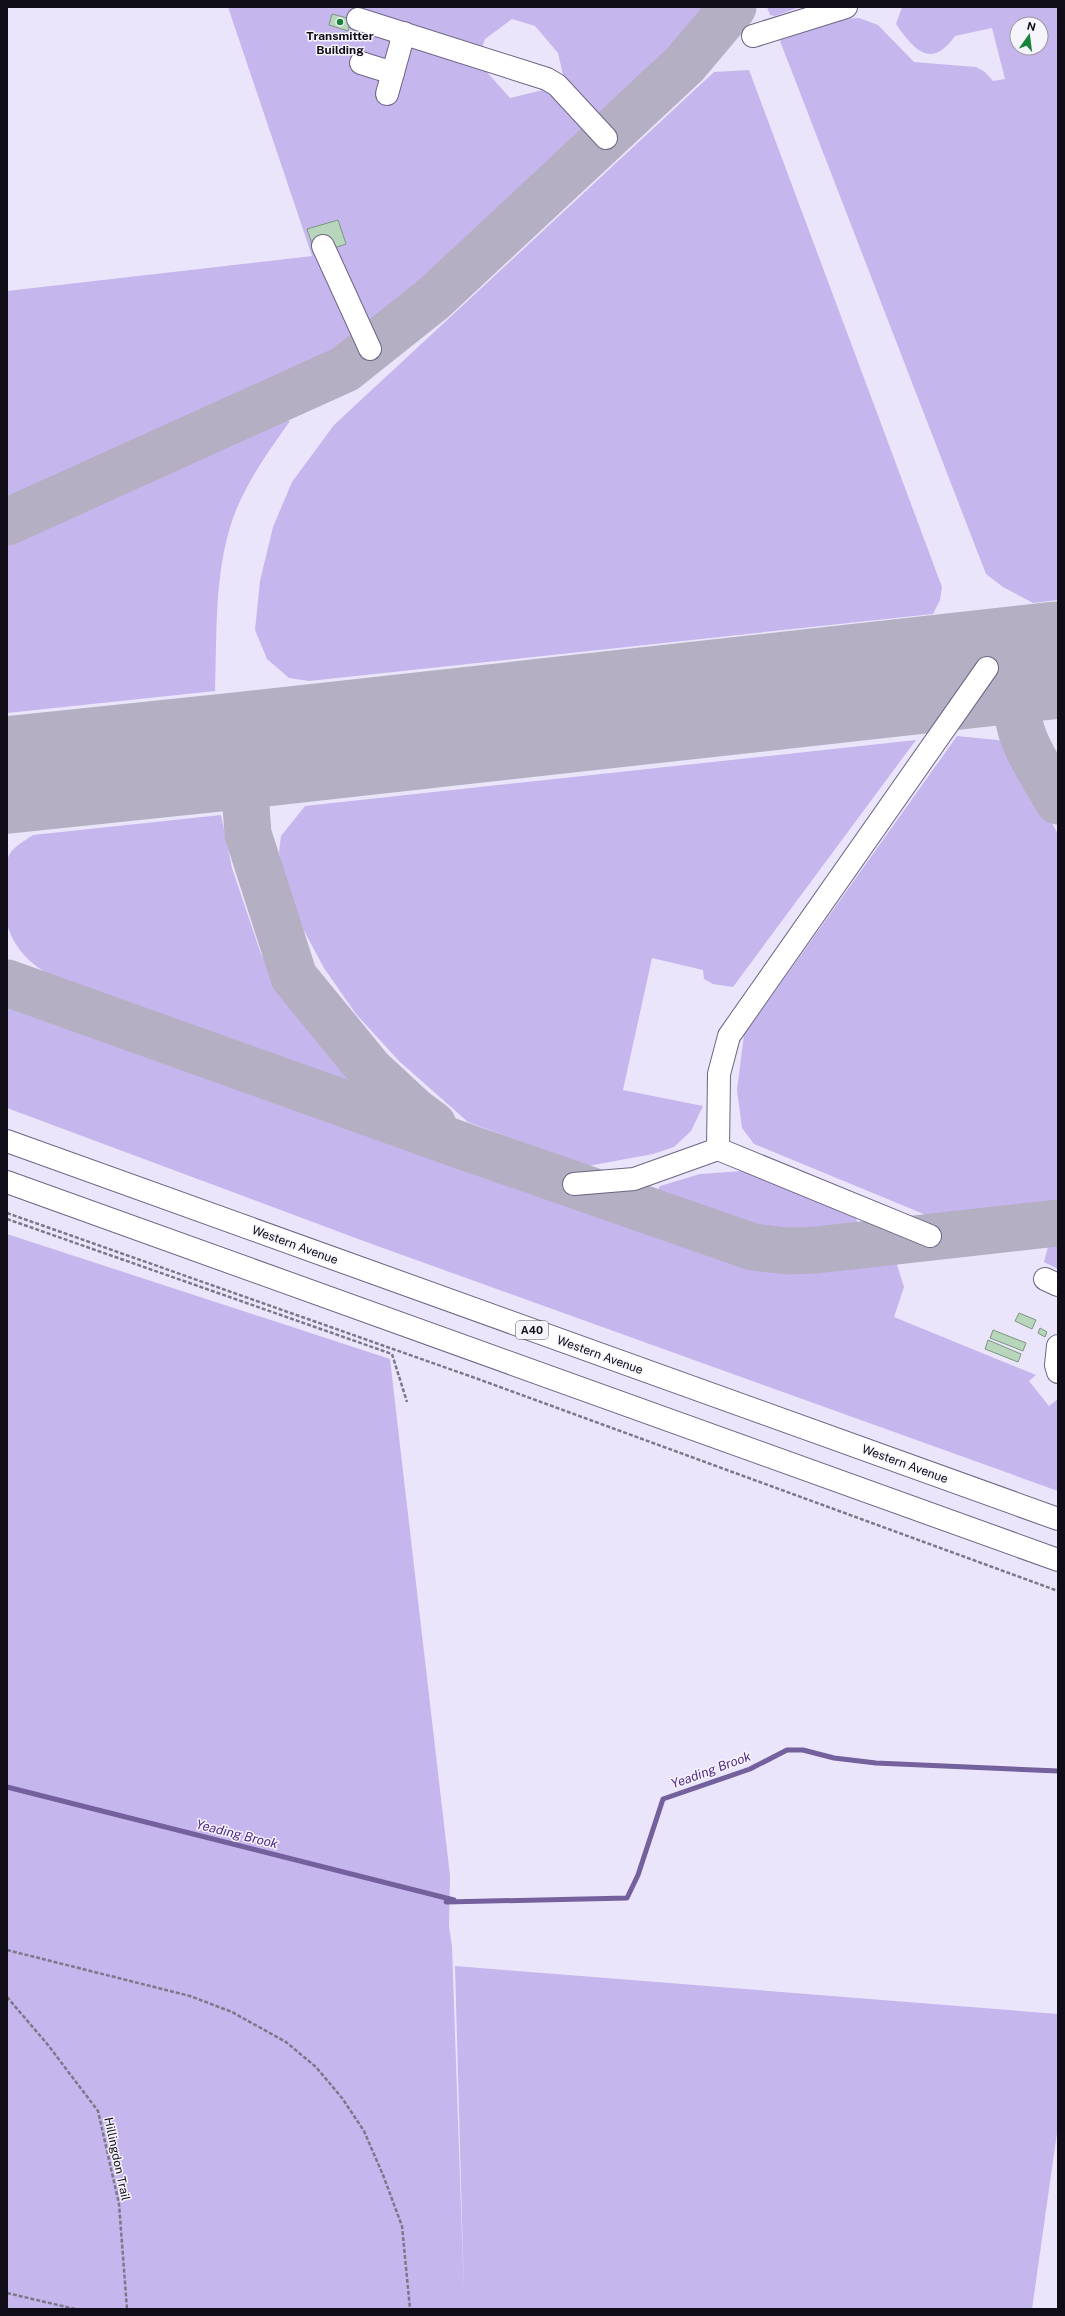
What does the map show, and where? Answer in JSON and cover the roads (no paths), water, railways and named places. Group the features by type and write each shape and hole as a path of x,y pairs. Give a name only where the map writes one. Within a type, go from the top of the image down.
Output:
{"main road":[{"path":"753,36 846,7"},
{"path":"358,19 553,82 606,138"},
{"path":"387,94 404,33"},
{"path":"361,63 393,73"},
{"path":"323,246 370,349"},
{"path":"718,1149 719,1074 729,1036 987,668"},
{"name":"Western Avenue","path":"7,1141 1058,1519"},
{"path":"574,1184 634,1179 718,1149 930,1236"},
{"path":"7,1182 1058,1560"},
{"path":"1058,1346 1056,1365 1058,1372"}],"waterway":[{"name":"Yeading Brook","path":"446,1902 627,1898 638,1875 663,1799 750,1769 787,1750 803,1750 834,1758 876,1763 1058,1771"},
{"name":"Yeading Brook","path":"7,1787 454,1900"}],"place":[{"name":"Transmitter Building","path":"340,22"}]}
